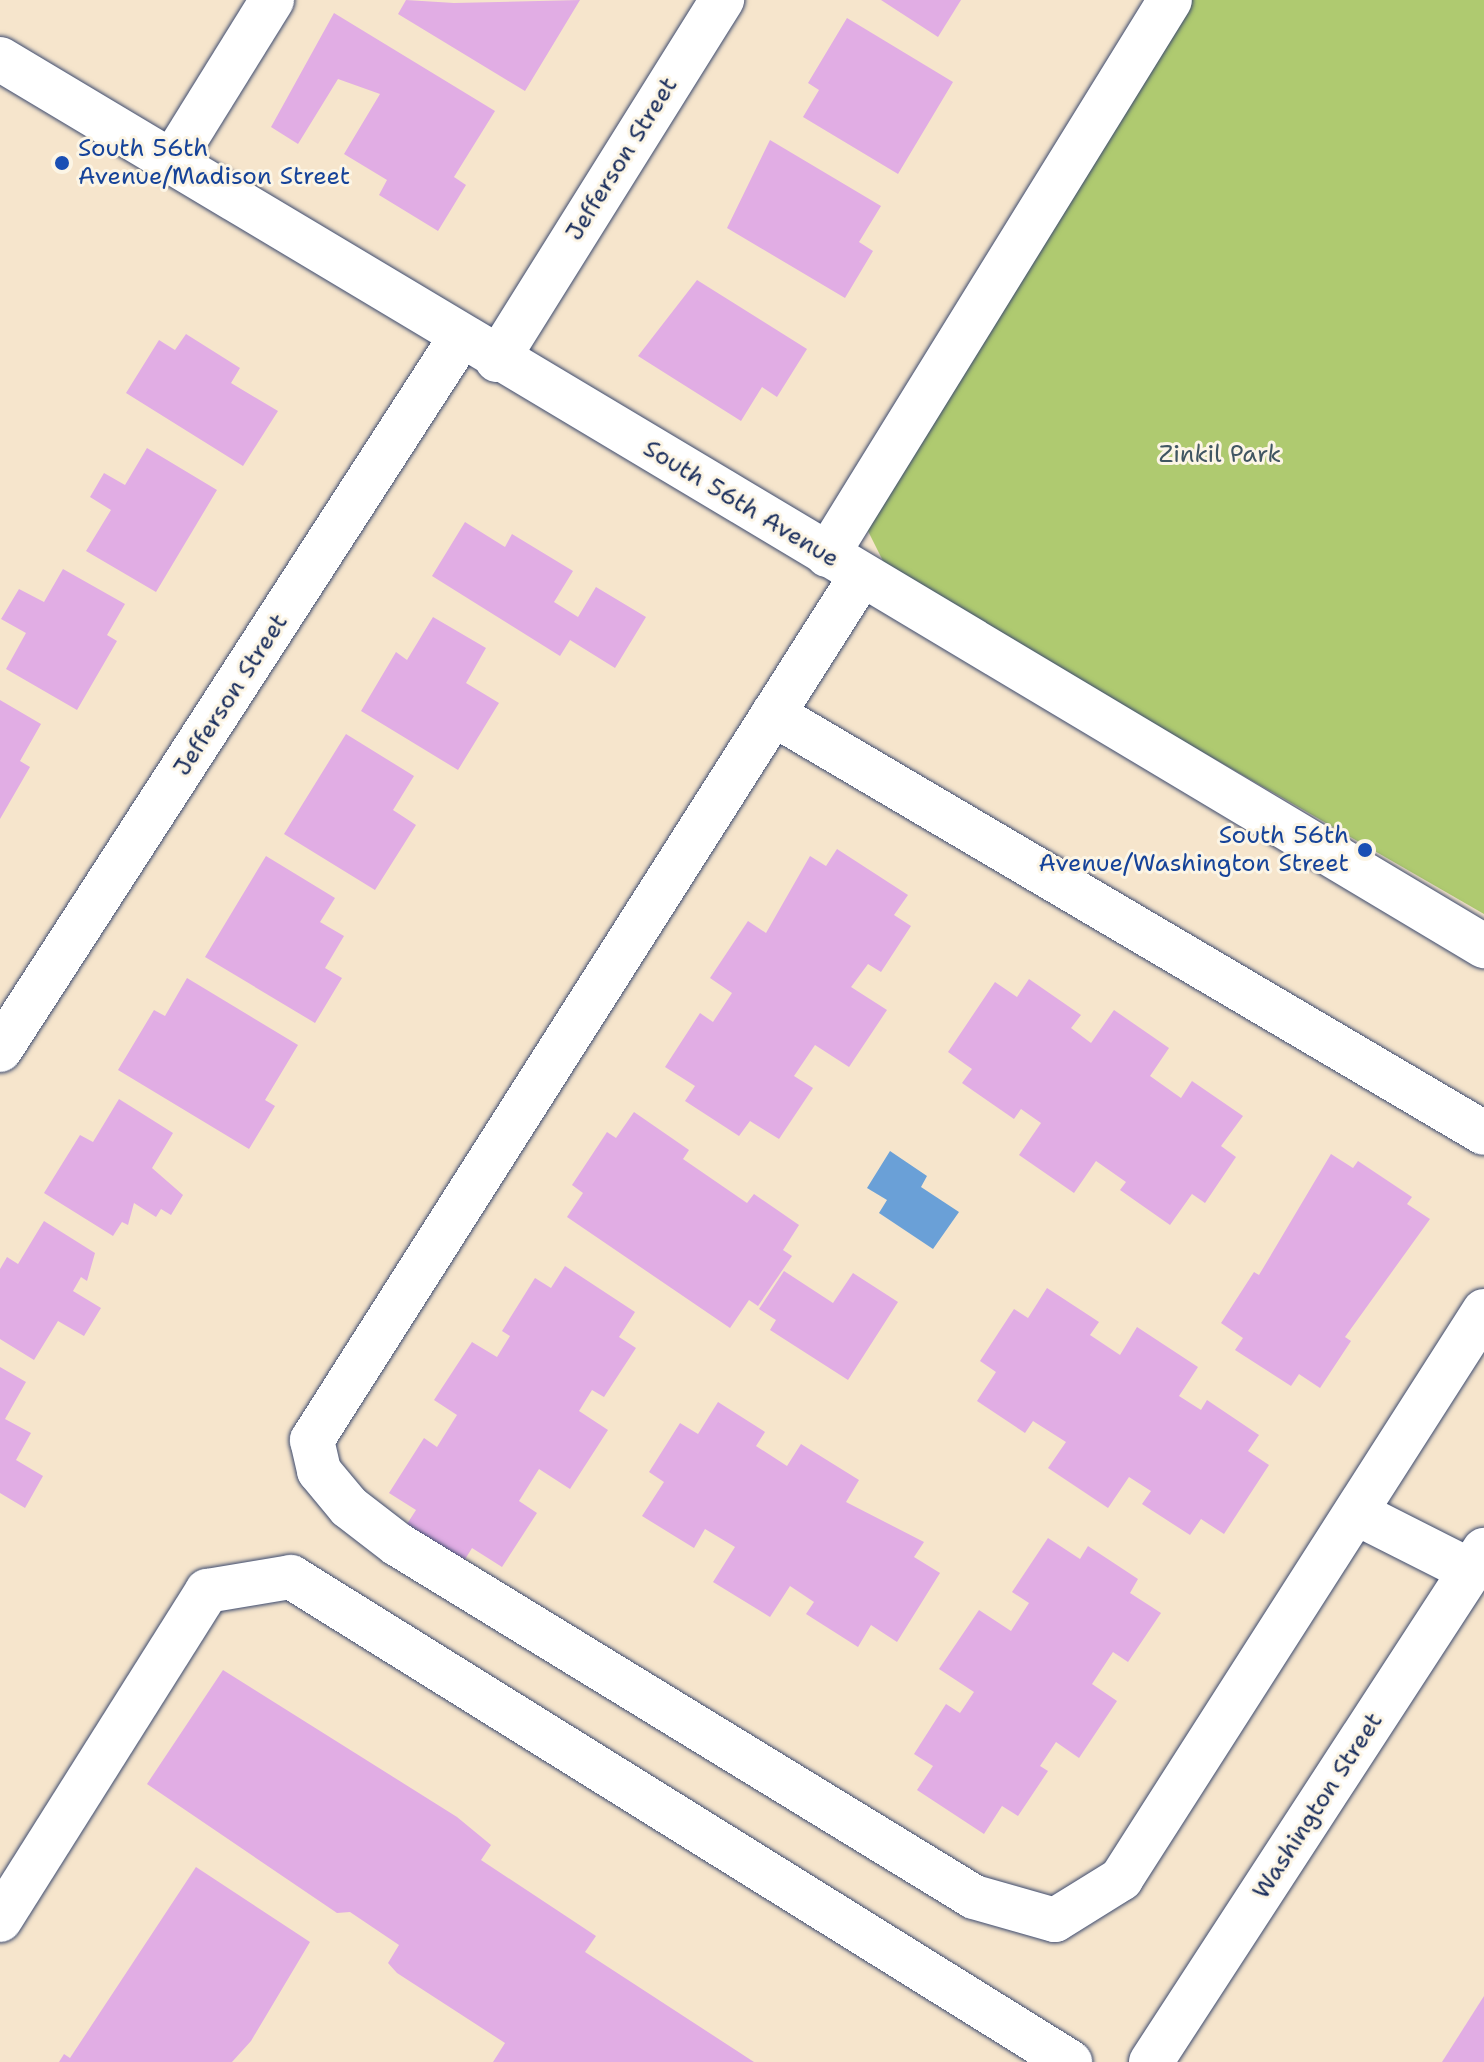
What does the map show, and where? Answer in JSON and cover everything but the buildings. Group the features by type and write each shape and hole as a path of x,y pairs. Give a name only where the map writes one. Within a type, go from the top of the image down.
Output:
{"street":[{"path":"171,163 272,0"},
{"name":"Jefferson Street","path":"497,360 722,0"},
{"path":"1170,0 844,565 773,714 312,1440 319,1471 349,1507 397,1544 974,1897 1055,1920 1121,1879 1484,1311"},
{"name":"South 56th Avenue","path":"0,59 460,338 1484,946"},
{"name":"Jefferson Street","path":"0,1050 460,338"},
{"path":"773,714 1484,1133"},
{"path":"1356,1513 1477,1560"},
{"name":"Washington Street","path":"1151,2062 1477,1560"},
{"path":"0,1920 207,1591 291,1577 1070,2062"}],"green space":[{"name":"Zinkil Park","path":"1190,0 1484,0 1484,914 888,571 866,527"}],"water":[{"path":"890,1151 927,1176 921,1187 959,1212 933,1249 879,1213 887,1200 867,1188"}],"place":[{"name":"South 56th Avenue/Madison Street","path":"62,163"},
{"name":"South 56th Avenue/Washington Street","path":"1365,850"}]}
